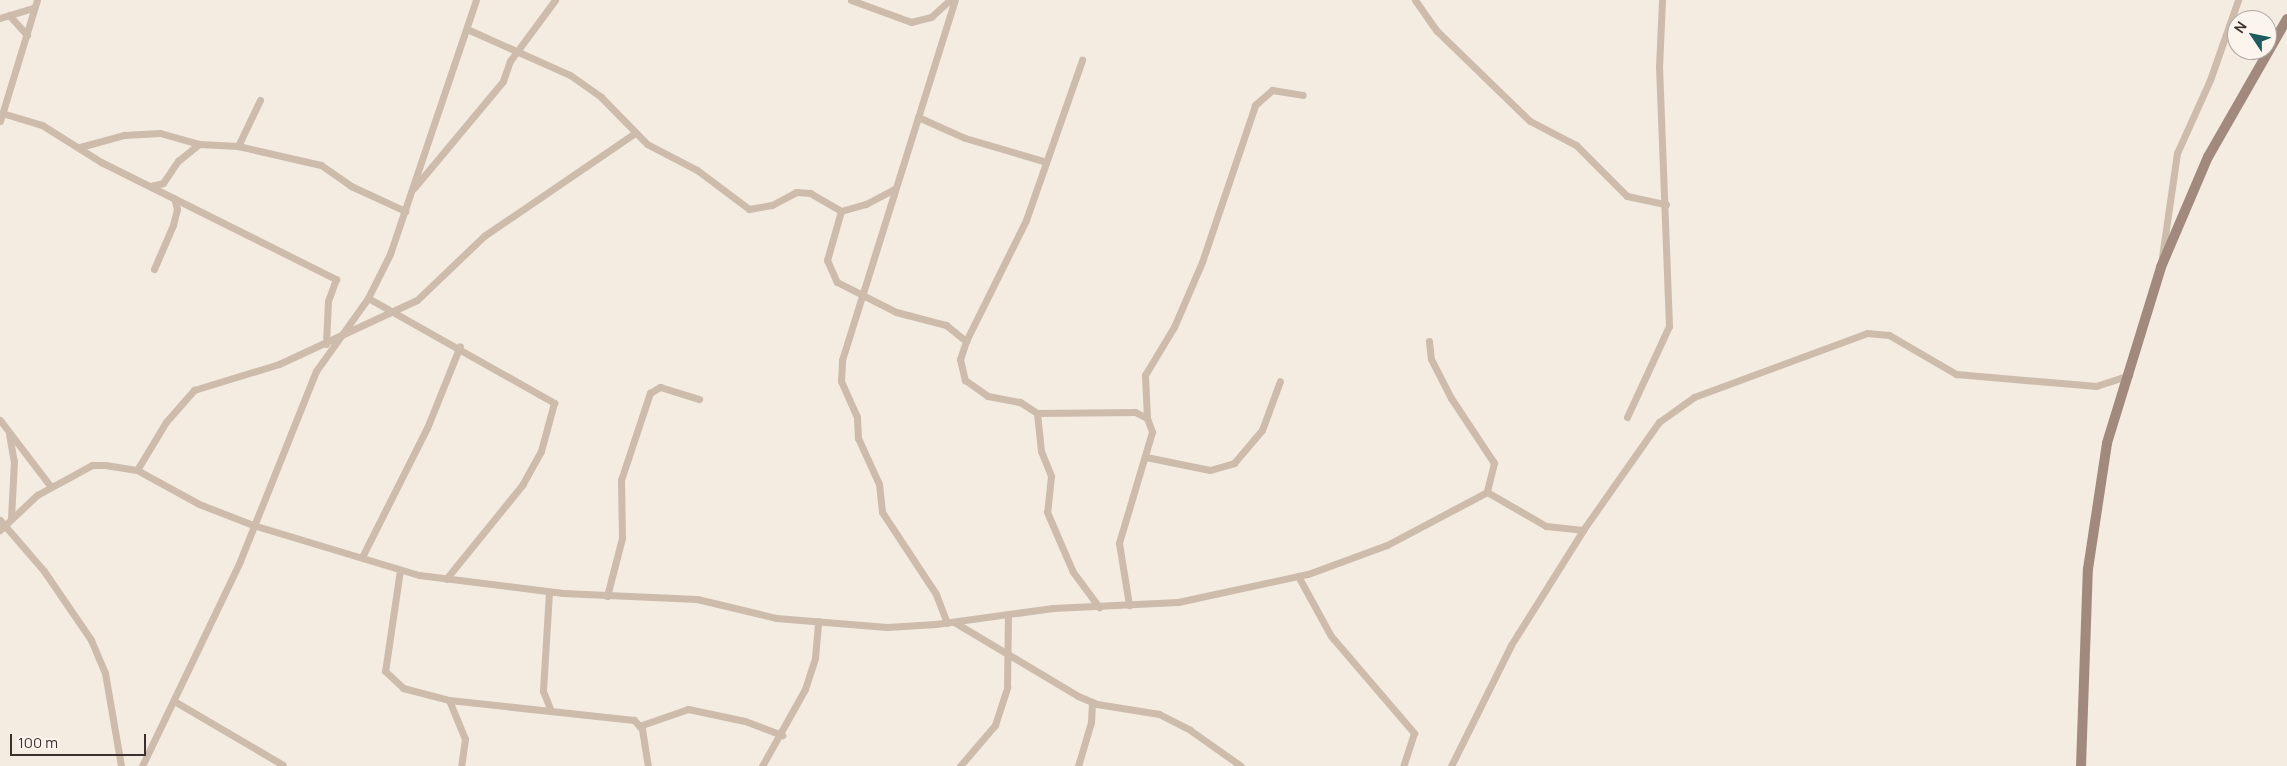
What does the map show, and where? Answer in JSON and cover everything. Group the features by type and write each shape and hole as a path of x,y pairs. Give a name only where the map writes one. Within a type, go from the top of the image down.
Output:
{"street":[{"path":"0,121 37,0"},
{"path":"142,766 174,701 253,525 292,422 330,342 368,298 405,211 476,0"},
{"path":"412,190 503,81 518,52 555,0"},
{"path":"851,0 911,22 931,17 950,0"},
{"path":"956,0 894,189 864,298 842,360 841,381 857,417 858,438 879,484 882,512 936,594 950,622 1092,702 1159,714 1190,730 1241,766"},
{"path":"1415,0 1437,31 1530,121 1576,145 1627,196 1666,204"},
{"path":"1627,417 1667,334 1666,204 1659,67 1662,0"},
{"path":"2161,267 2177,153 2210,80 2238,0"},
{"path":"0,18 33,8"},
{"path":"9,15 26,36"},
{"path":"2081,766 2093,518 2107,444 2161,267 2208,156 2287,19"},
{"path":"467,29 590,88 635,133 697,170 749,209 772,205 796,192 810,194 841,211 866,204 894,189"},
{"path":"1082,60 1043,161 1026,220 966,340 960,359 965,380 988,396 1020,402 1038,413 1135,412 1147,418"},
{"path":"1129,605 1119,543 1152,432 1147,418 1145,375 1174,328 1202,262 1255,105 1272,90 1303,95"},
{"path":"238,146 260,100"},
{"path":"2,113 42,125 151,186 174,198 196,206 261,246 306,261 336,279 328,301 330,342"},
{"path":"918,117 964,138 1043,161"},
{"path":"80,147 124,135 160,133 199,144 238,146 322,165 351,186 405,211"},
{"path":"137,470 170,415 194,390 330,342 417,300 484,236 635,133"},
{"path":"151,186 163,183 178,161 199,144"},
{"path":"154,269 173,225 177,209 174,198"},
{"path":"841,211 828,260 837,282 864,298 939,322 966,340"},
{"path":"368,298 460,346 554,403 542,451 523,484 446,579"},
{"path":"1451,766 1511,645 1583,530 1659,422 1694,397 1867,333 1889,335 1956,374 2096,386 2128,375"},
{"path":"121,766 104,673 91,640 44,571 1,526 51,486 92,465 137,470 199,504 253,525 400,570 446,579 549,592 698,599 757,616 887,627 1099,607 1178,602 1298,576 1387,544 1487,492 1494,463 1451,398 1431,359 1429,341"},
{"path":"362,557 411,462 460,346"},
{"path":"1146,457 1210,470 1234,463 1262,430 1280,381"},
{"path":"607,596 622,538 621,480 650,393 660,387 699,399"},
{"path":"1038,413 1042,451 1051,476 1047,512 1074,574 1099,607"},
{"path":"0,420 51,486"},
{"path":"9,434 14,461 11,519"},
{"path":"1487,492 1546,526 1583,530"},
{"path":"400,570 385,671 403,688 448,700 550,708 623,717 639,726 648,766"},
{"path":"1298,576 1331,636 1414,733 1403,766"},
{"path":"549,592 543,691 550,708"},
{"path":"960,766 995,725 1007,687 1008,617"},
{"path":"762,766 782,735 808,682 818,621"},
{"path":"448,700 465,739 461,766"},
{"path":"174,701 283,765"},
{"path":"1078,766 1092,722 1092,702"},
{"path":"639,726 688,709 745,721 782,735"}]}
